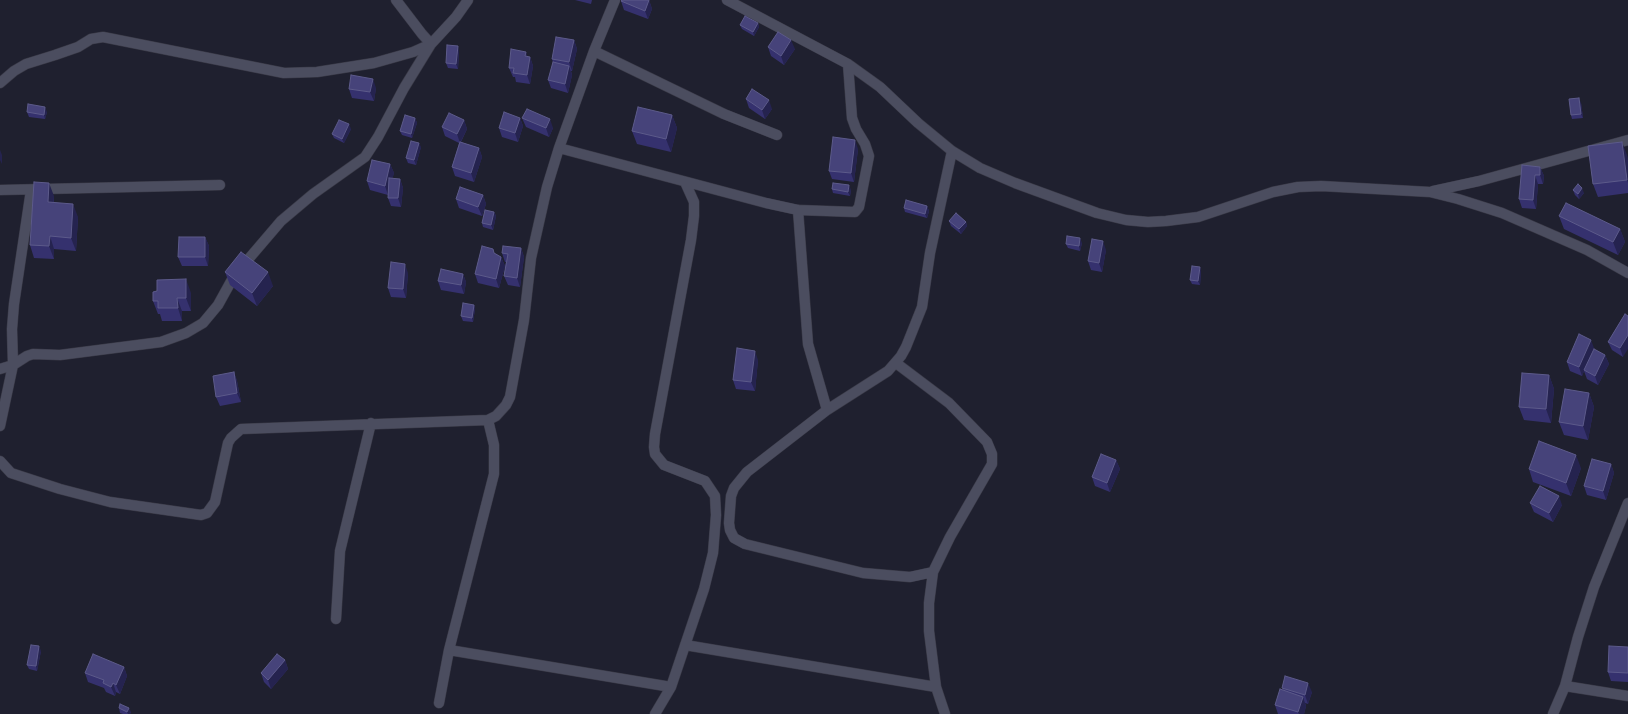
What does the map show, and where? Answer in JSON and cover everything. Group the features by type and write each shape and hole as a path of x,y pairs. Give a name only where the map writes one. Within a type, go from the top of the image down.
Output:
{"street":[{"path":"396,0 432,44"},
{"path":"0,369 13,365 33,354 60,355 161,342 198,327 218,305 234,276 282,221 313,194 356,164 370,150 404,88 432,44 468,0"},
{"path":"0,461 11,473 60,489 110,502 201,515 207,513 216,502 228,443 241,429 488,420 496,416 506,405 510,397 524,320 532,258 547,187 558,148 594,50 615,0"},
{"path":"727,0 848,64 880,87 918,123 952,151 980,168 1097,213 1126,220 1148,222 1198,217 1273,192 1321,186 1430,192 1502,213 1587,250 1628,273"},
{"path":"0,83 26,64 55,55 97,37 126,40 243,66 296,74 374,63 413,52 432,44"},
{"path":"594,50 724,114 777,135"},
{"path":"558,148 798,210 852,212 858,209 869,156 852,118 848,64"},
{"path":"1430,192 1479,181 1628,140"},
{"path":"934,572 910,577 863,573 745,544 734,538 729,523 731,496 734,488 747,472 827,410 880,377 896,363 906,347 922,306 930,253 952,151"},
{"path":"656,714 671,688 704,589 713,553 716,515 715,496 708,484 700,478 661,463 655,454 654,448 694,216 694,202 684,182"},
{"path":"0,190 220,185"},
{"path":"0,426 13,365 12,329 14,304 31,190"},
{"path":"798,210 808,344 827,410"},
{"path":"896,363 949,403 987,442 992,454 992,464 950,537 934,572 928,618 936,687 945,714"},
{"path":"440,703 449,650 494,474 494,445 488,420"},
{"path":"336,619 340,551 371,423"},
{"path":"1553,714 1565,686 1594,587 1628,503"},
{"path":"685,645 936,687"},
{"path":"449,650 671,688"},
{"path":"1565,686 1628,696"}],"building":[{"path":"622,0 649,0 645,11"},
{"path":"745,16 758,23 753,32 740,25"},
{"path":"778,32 791,40 781,56 768,47"},
{"path":"556,37 574,40 569,62 552,59"},
{"path":"447,45 458,46 456,64 446,63"},
{"path":"511,49 526,52 525,56 530,57 527,75 513,73 514,68 509,68"},
{"path":"553,62 569,66 565,84 548,80"},
{"path":"351,75 373,79 370,92 349,89"},
{"path":"752,89 769,100 762,110 746,99"},
{"path":"1579,98 1581,114 1571,115 1569,99"},
{"path":"28,104 45,107 44,115 27,112"},
{"path":"638,107 672,115 666,139 632,131"},
{"path":"527,109 550,119 546,128 522,118"},
{"path":"504,112 520,118 515,133 499,128"},
{"path":"449,113 464,120 457,134 442,127"},
{"path":"405,115 415,118 411,134 400,131"},
{"path":"339,120 349,124 342,139 332,134"},
{"path":"833,137 855,140 851,173 829,171"},
{"path":"411,141 419,143 414,160 406,158"},
{"path":"460,142 479,148 471,173 452,167"},
{"path":"1622,142 1627,180 1593,184 1588,146"},
{"path":"372,160 390,164 385,186 367,181"},
{"path":"1522,165 1540,167 1540,175 1535,175 1533,200 1519,199"},
{"path":"389,178 400,179 398,198 388,198"},
{"path":"34,182 49,183 48,202 73,204 71,238 50,236 49,246 30,245"},
{"path":"833,183 849,185 848,192 832,189"},
{"path":"1578,184 1582,188 1578,194 1573,190"},
{"path":"460,187 483,195 478,207 456,199"},
{"path":"906,200 927,206 925,214 904,208"},
{"path":"1566,203 1620,229 1613,242 1559,216"},
{"path":"485,210 494,212 491,225 482,223"},
{"path":"956,213 966,222 959,229 949,221"},
{"path":"1067,236 1080,238 1079,246 1066,244"},
{"path":"179,237 205,237 205,257 178,257"},
{"path":"1092,239 1103,241 1099,263 1088,261"},
{"path":"482,246 493,249 494,253 501,257 496,279 475,274"},
{"path":"503,246 521,248 517,278 504,276 508,254 502,253"},
{"path":"241,252 268,272 252,293 225,272"},
{"path":"391,262 405,264 403,289 388,288"},
{"path":"1192,266 1200,267 1198,281 1190,280"},
{"path":"441,269 463,274 461,285 438,281"},
{"path":"186,279 186,298 177,298 178,308 158,308 158,301 153,301 153,292 157,291 157,280"},
{"path":"463,303 474,305 472,318 461,316"},
{"path":"1625,314 1628,316 1628,335 1620,348 1608,342"},
{"path":"1579,334 1591,340 1579,367 1567,362"},
{"path":"737,348 755,351 751,382 733,380"},
{"path":"1594,349 1605,355 1595,376 1584,370"},
{"path":"234,372 237,393 216,397 213,376"},
{"path":"1522,373 1549,375 1546,409 1519,407"},
{"path":"1565,389 1589,393 1583,426 1559,422"},
{"path":"1539,441 1576,455 1566,483 1529,469"},
{"path":"1101,454 1116,460 1107,483 1092,477"},
{"path":"1592,459 1611,464 1603,491 1584,486"},
{"path":"1540,486 1559,496 1549,513 1530,503"},
{"path":"31,645 39,646 36,666 27,665"},
{"path":"1609,646 1628,647 1628,673 1608,672"},
{"path":"93,654 124,667 116,685 113,683 111,687 103,683 104,680 85,673"},
{"path":"277,654 285,660 268,680 261,673"},
{"path":"1285,676 1308,683 1305,695 1282,688"},
{"path":"1280,689 1303,697 1298,712 1275,705"},
{"path":"120,704 129,708 127,712 119,708"}]}
